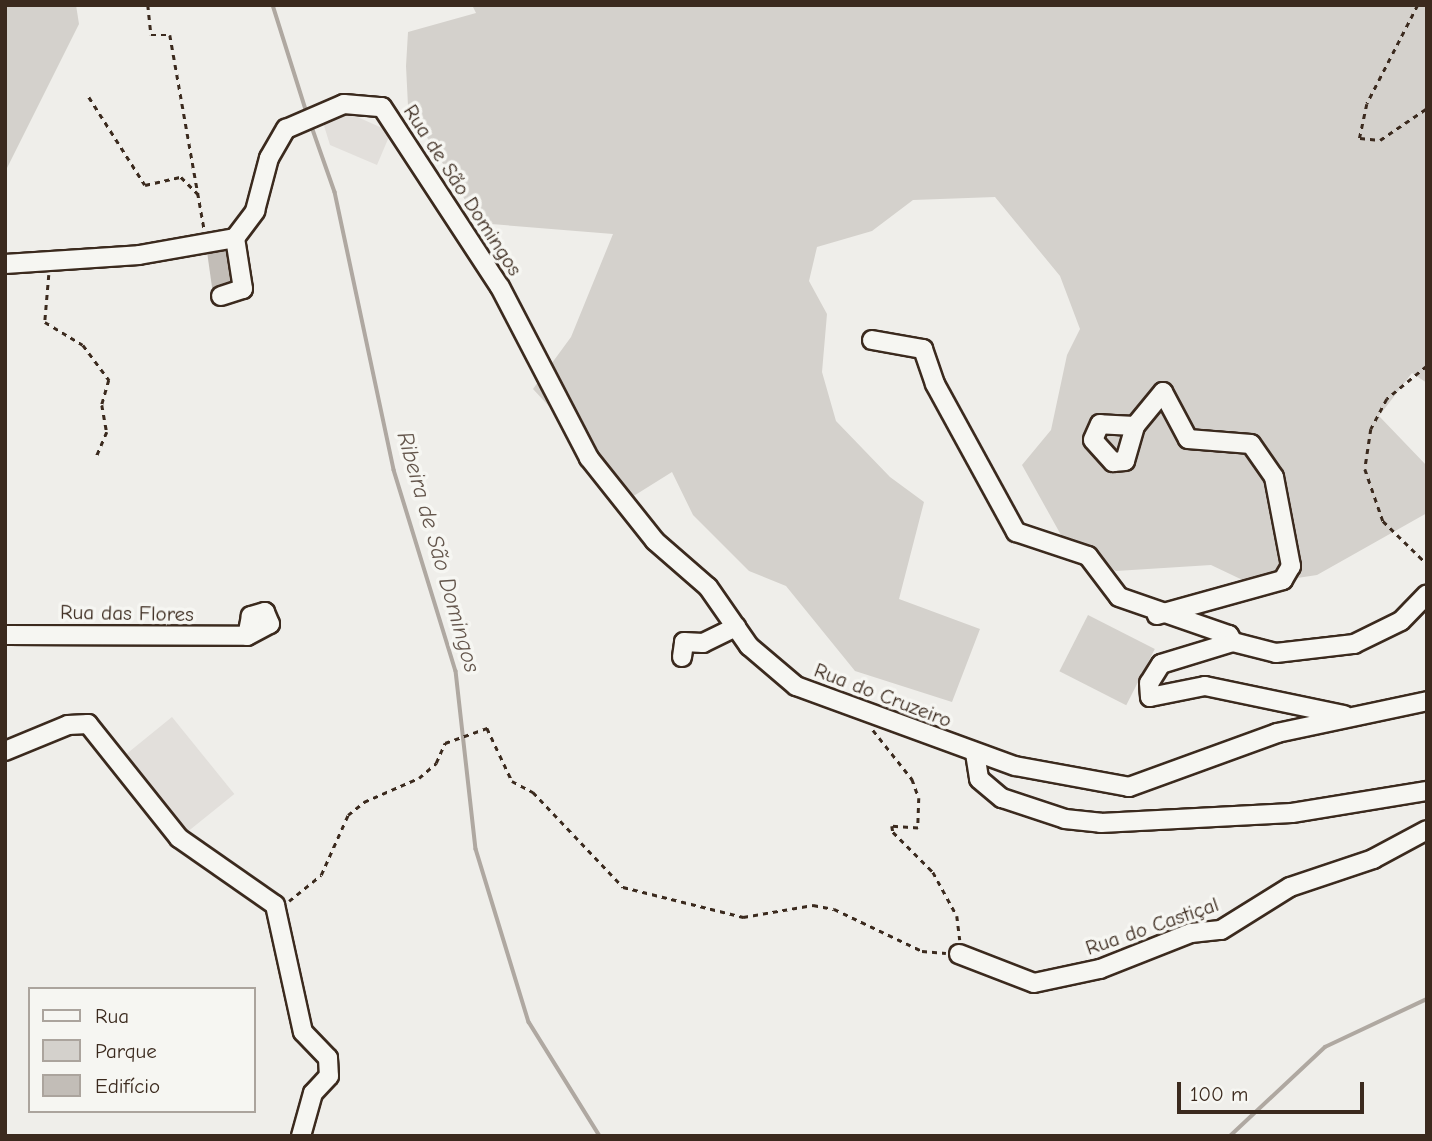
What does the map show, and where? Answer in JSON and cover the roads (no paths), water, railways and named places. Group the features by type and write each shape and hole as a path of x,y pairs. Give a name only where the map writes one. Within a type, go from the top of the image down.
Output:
{"street":[{"name":"Rua de São Domingos","path":"235,238 256,211 269,158 286,130 344,104 382,107 470,236 542,367"},
{"path":"5,264 51,262 208,245 235,238 243,289 221,296"},
{"path":"872,340 923,349 935,384 1016,532 1088,556 1119,597 1157,615 1220,630 1233,642 1276,653 1354,643 1401,621 1427,594"},
{"name":"Rua do Cruzeiro","path":"542,367 617,497 654,541 708,587 736,628 788,681 870,717 975,753 1099,786 1129,787 1277,733 1427,701"},
{"path":"1135,426 1163,392 1188,439 1251,444 1274,477 1291,566 1283,580 1157,615"},
{"path":"682,657 684,642 703,643 736,628"},
{"name":"Rua das Flores","path":"5,635 247,635"},
{"path":"1233,642 1161,664 1149,682 1150,697 1205,685 1350,716"},
{"path":"5,751 68,725 88,724 179,838 275,905 303,1032 328,1058 329,1076 313,1093 302,1136"},
{"path":"975,753 979,779 1002,798 1065,819 1101,823 1292,813 1427,791"},
{"name":"Rua do Castiçal","path":"956,954 1034,983 1100,969 1191,933 1221,930 1290,887 1373,859 1427,830"}],"waterway":[{"name":"Ribeira de São Domingos","path":"273,5 307,113"},
{"name":"Ribeira de São Domingos","path":"311,124 335,192 394,470 456,671 476,849 529,1022 600,1136"},
{"path":"1230,1136 1325,1047 1427,999"}]}
